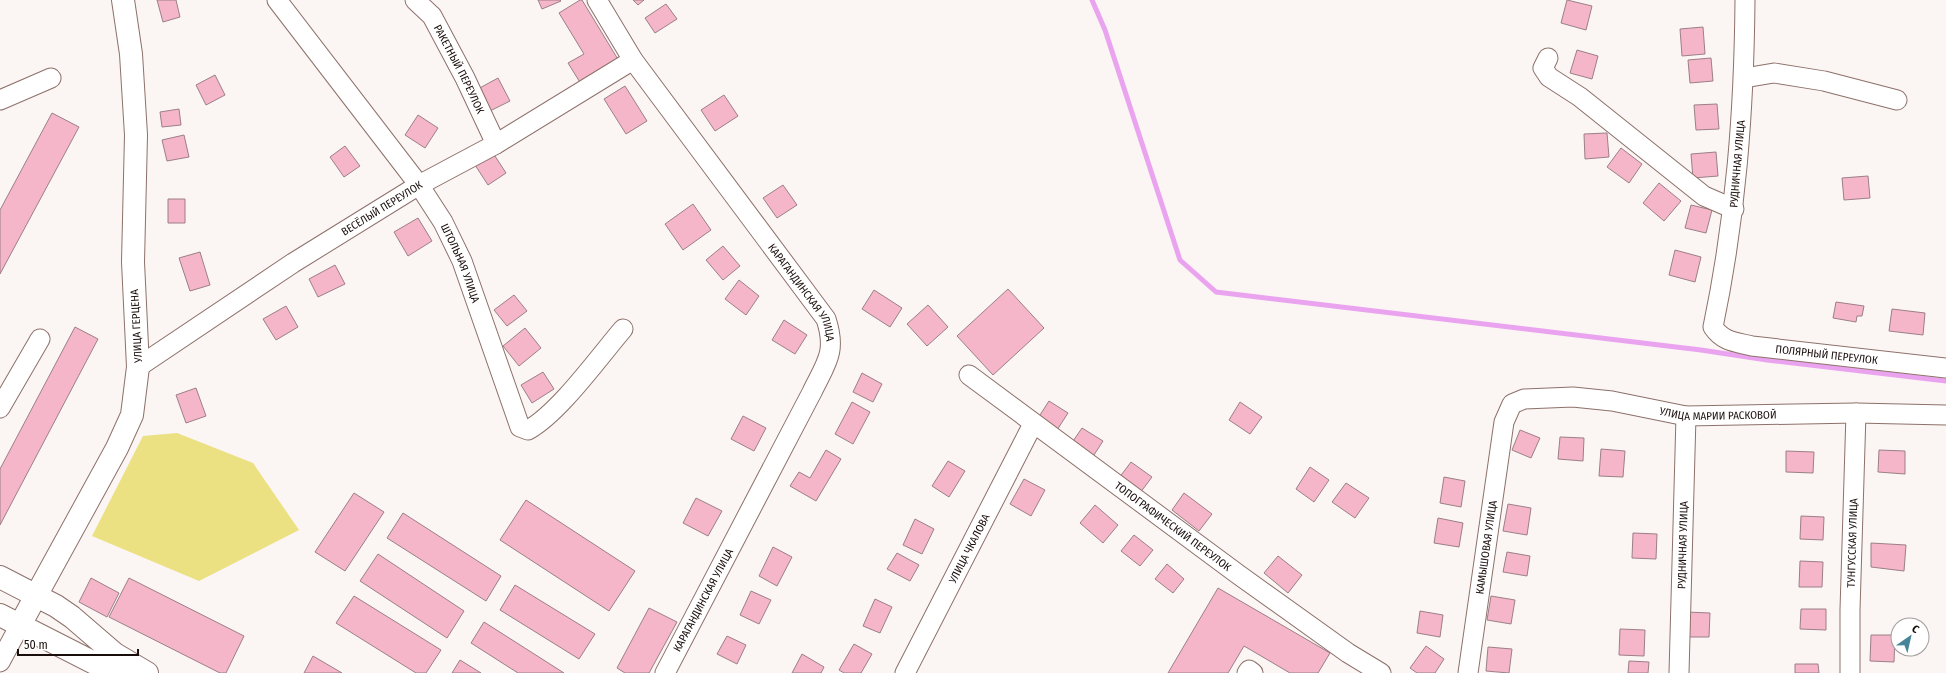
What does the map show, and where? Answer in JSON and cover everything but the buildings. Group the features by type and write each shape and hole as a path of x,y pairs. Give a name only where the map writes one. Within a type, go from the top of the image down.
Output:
{"main road":[{"name":"УЛИЦА ГЕРЦЕНА","path":"20,625 117,448 132,415 138,367 133,262 136,135 131,54 123,0"},
{"path":"0,577 36,595 72,617 114,654 147,673"},
{"path":"0,614 114,673"}],"street":[{"name":"ШТОЛЬНАЯ УЛИЦА","path":"277,0 419,184 443,222 462,261 520,427 528,430 537,425 564,399 623,329"},
{"name":"РАКЕТНЫЙ ПЕРЕУЛОК","path":"415,0 432,16 465,78 496,144"},
{"name":"КАРАГАНДИНСКАЯ УЛИЦА","path":"597,0 633,60 826,319 831,335 831,353 812,392 665,673"},
{"name":"РУДНИЧНАЯ УЛИЦА","path":"1713,327 1726,266 1734,209 1744,78 1745,0"},
{"path":"1548,58 1543,68 1549,77 1580,97 1704,196 1734,209"},
{"name":"ВЕСЁЛЫЙ ПЕРЕУЛОК","path":"138,367 293,263 419,184 496,144 633,60"},
{"path":"1744,78 1774,73 1824,81 1896,100"},
{"path":"0,100 51,78"},
{"name":"ПОЛЯРНЫЙ ПЕРЕУЛОК","path":"1713,327 1719,335 1727,340 1752,346 1946,368"},
{"path":"0,408 40,339"},
{"name":"ТОПОГРАФИЧЕСКИЙ ПЕРЕУЛОК","path":"969,375 1033,424 1284,607 1348,653 1381,673"},
{"name":"УЛИЦА МАРИИ РАСКОВОЙ","path":"1504,422 1512,404 1524,399 1573,397 1612,401 1686,416 1856,413 1946,415"},
{"name":"ТУНГУССКАЯ УЛИЦА","path":"1850,673 1850,610 1856,413"},
{"name":"РУДНИЧНАЯ УЛИЦА","path":"1679,673 1686,416"},
{"name":"КАМЫШОВАЯ УЛИЦА","path":"1468,673 1504,422"},
{"name":"УЛИЦА ЧКАЛОВА","path":"905,673 1033,424"},
{"path":"0,662 20,625"},
{"path":"1247,673 1249,670 1254,673"}],"shaded area":[{"path":"177,433 253,463 299,530 199,581 92,536 143,436"}],"waterway":[{"path":"1092,0 1105,30 1180,260 1216,292 1946,381"}]}
